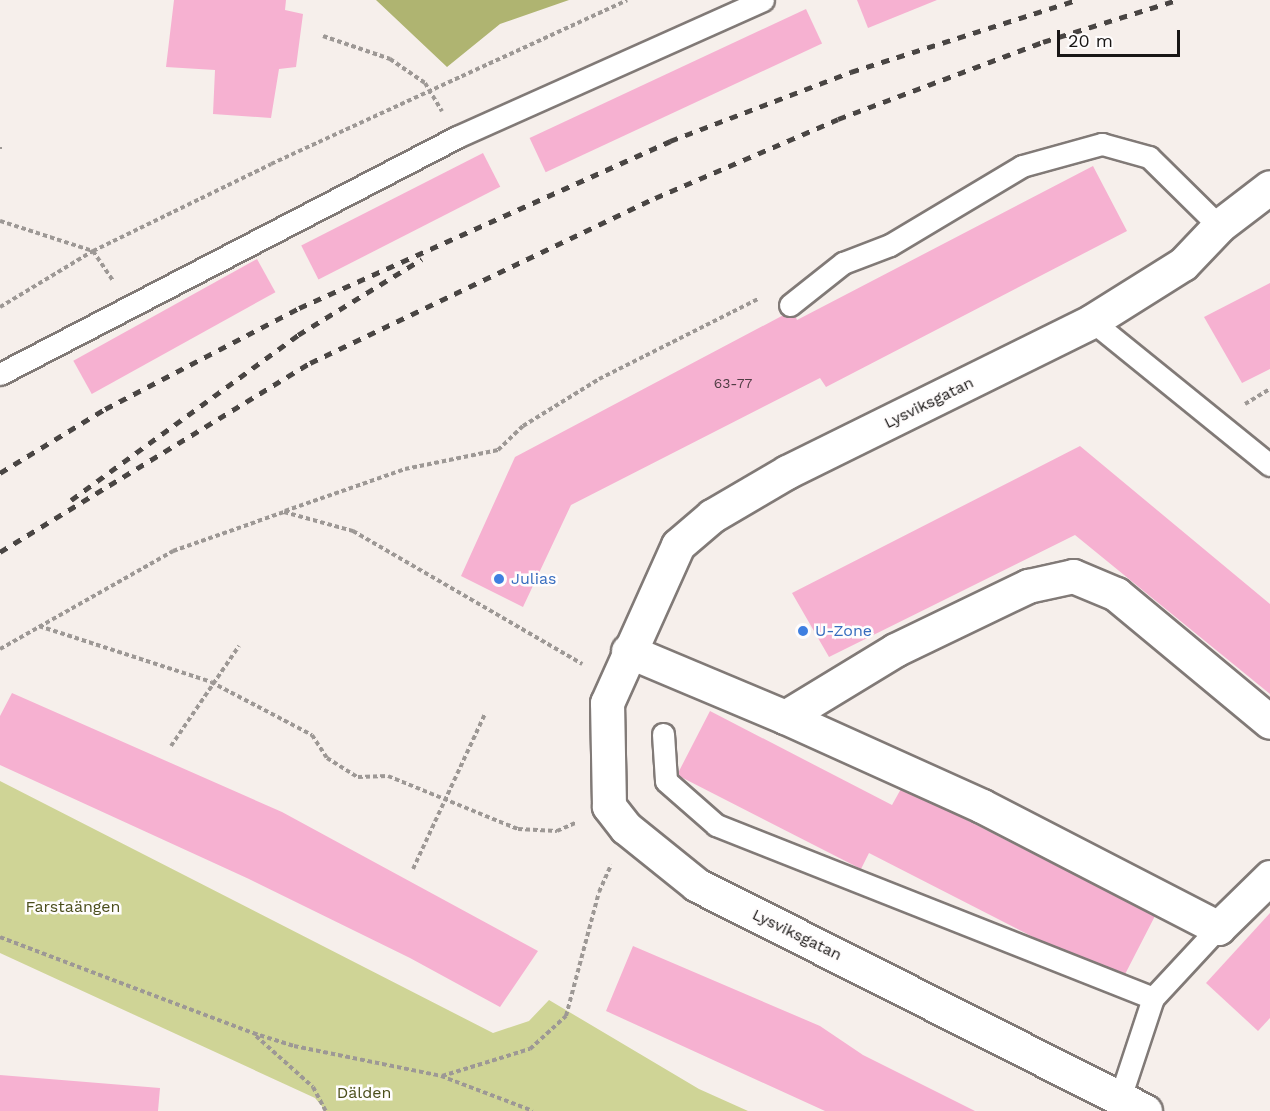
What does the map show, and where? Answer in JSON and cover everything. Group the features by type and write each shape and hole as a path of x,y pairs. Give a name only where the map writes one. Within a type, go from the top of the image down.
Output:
{"street":[{"name":"Lysviksgatan","path":"1132,1105 697,885 626,828 609,806 607,704 628,651 678,545 712,516 787,472 1092,321 1183,264 1219,226 1270,187"},
{"path":"785,717 895,650 1028,586 1073,576 1116,594 1270,722"},
{"path":"628,651 785,717 982,807 1218,928 1270,877"}],"lane":[{"path":"0,374 457,137 753,2"},
{"path":"790,305 843,263 890,245 1022,166 1102,144 1149,158 1219,226"},
{"path":"1092,321 1270,465"},
{"path":"663,734 666,781 717,825 1153,998"},
{"path":"1132,1105 1153,998 1218,928"}],"path":[{"path":"0,307 93,251 429,89 627,0"},
{"path":"323,36 390,59 429,89 457,137"},
{"path":"0,221 93,251 129,307"},
{"path":"0,649 173,551 405,469 498,450 523,426 599,379 763,297 782,308 790,305"},
{"path":"284,512 353,531 616,683"},
{"path":"38,626 211,682 312,735 327,758 358,777 387,776 518,829 557,831 609,806"},
{"path":"171,746 211,682 239,646"},
{"path":"413,869 485,714"},
{"path":"441,1076 530,1049 566,1016 599,892"},
{"path":"0,937 254,1033 294,1046 441,1076 533,1111"},
{"path":"254,1033 313,1087 326,1111"}],"green space":[{"path":"376,0 569,0 500,24 447,67"},
{"name":"Farstaängen","path":"0,781 493,1033 529,1021 549,1000 699,1089 748,1111 326,1111 315,1098 0,953"}],"building":[{"path":"174,0 286,0 285,10 303,14 296,67 279,69 271,118 213,114 215,70 166,67"},
{"path":"857,0 937,0 868,28"},
{"path":"806,9 822,43 546,172 530,138"},
{"path":"483,153 500,187 318,279 301,246"},
{"path":"1093,166 1127,231 826,387 820,378 571,505 523,607 461,576 515,457 793,310 797,320"},
{"path":"257,259 275,292 92,394 73,361"},
{"path":"1270,283 1270,369 1242,383 1204,317"},
{"path":"1080,446 1270,604 1270,694 1075,535 829,657 792,593"},
{"path":"12,693 282,812 538,951 500,1007 410,958 249,879 0,765 0,716"},
{"path":"710,711 892,805 902,787 1155,916 1121,982 869,853 861,869 677,775"},
{"path":"1270,913 1270,1018 1258,1031 1206,983"},
{"path":"633,946 820,1026 863,1055 975,1111 825,1111 606,1011"},
{"path":"0,1075 160,1088 158,1111 0,1111"}],"railway":[{"path":"0,473 105,409 299,308 670,141 851,72 1077,0"},
{"path":"0,552 310,363 655,198 838,119 1043,42 1177,0"},
{"path":"71,500 298,335 422,259"}],"place":[{"name":"Julias","path":"499,579"},
{"name":"U-Zone","path":"803,631"}],"park label":[{"name":"Dälden","path":"364,1093"}]}
